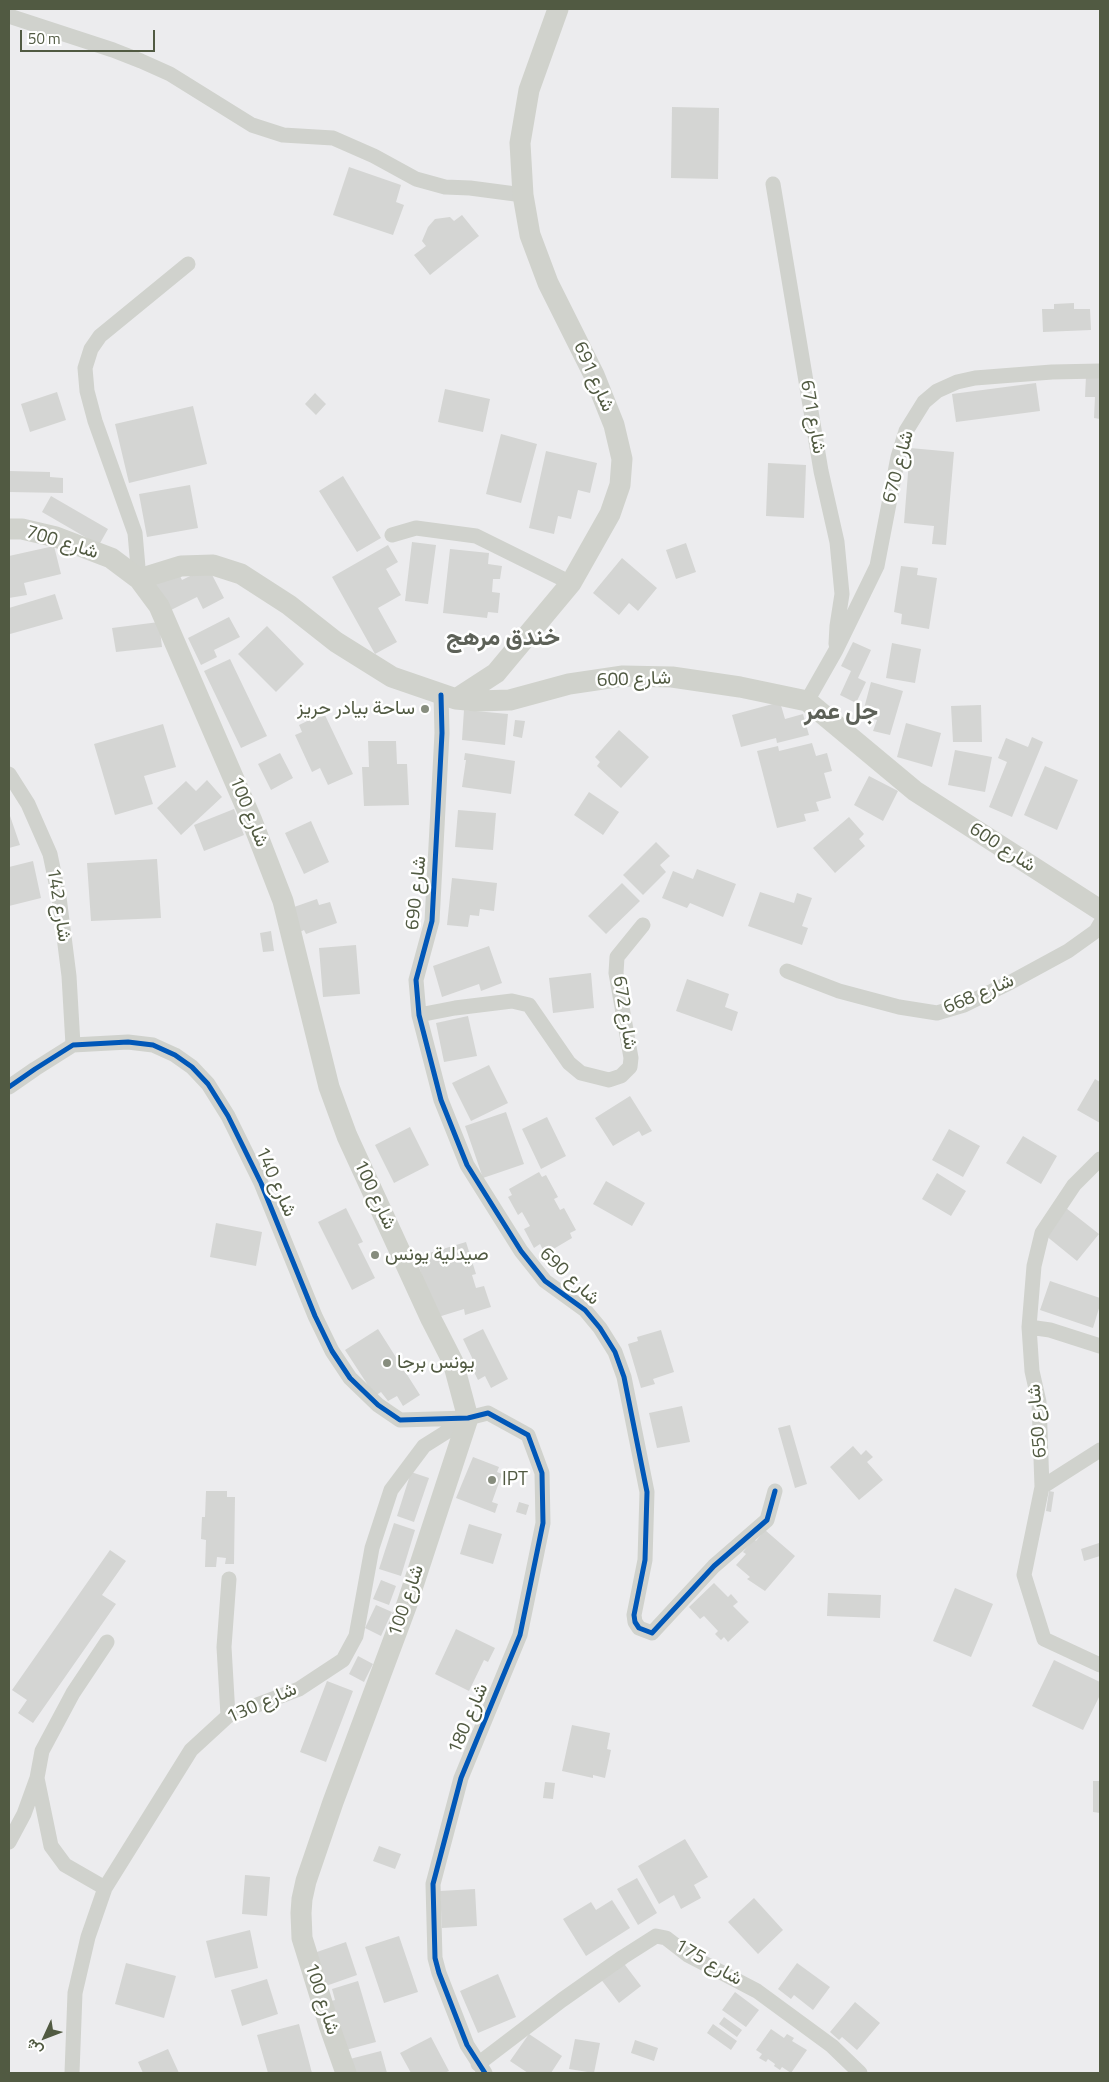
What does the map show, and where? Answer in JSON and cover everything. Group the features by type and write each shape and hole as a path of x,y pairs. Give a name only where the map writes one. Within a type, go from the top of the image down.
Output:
{"main road":[{"name":"شارع 691","path":"448,697 496,672 571,583 610,514 620,484 622,459 614,424 594,375 548,283 530,235 523,195 520,143 529,90 558,9"},
{"name":"شارع 700","path":"9,530 22,529 83,546 111,558 139,579"},
{"name":"شارع 600","path":"139,579 181,566 213,565 241,574 336,642 392,677 448,697 477,701 510,700 569,684 622,676 672,677 740,687 807,701 915,791 1100,910"},
{"name":"شارع 100","path":"139,579 158,606 178,646 252,821 283,901 329,1087 347,1136 431,1319 453,1362 468,1418 407,1604 333,1802 302,1898 302,1938 346,2073"}],"street":[{"path":"9,16 113,50 170,74 252,125 283,135 333,138 374,156 416,179 445,187 470,188 523,195"},
{"name":"شارع 671","path":"773,184 821,471 838,542 842,594 837,626 836,650"},
{"path":"139,579 135,533 95,421 87,391 85,368 91,349 100,336 188,264"},
{"name":"شارع 670","path":"807,701 836,650 877,566 898,457 906,431 924,402 937,391 956,382 975,378 1052,372 1100,371"},
{"path":"392,535 416,528 476,536 571,583"},
{"name":"شارع 690","path":"448,697 442,733 432,921 416,980 419,1015 441,1100 467,1165 521,1251 545,1280 585,1310 600,1328 614,1352 624,1377 647,1492 646,1560 634,1615 635,1622 639,1628 652,1633 714,1566 767,1520 775,1492"},
{"name":"شارع 142","path":"9,774 28,804 50,854 60,897 69,976 73,1046"},
{"name":"شارع 668","path":"787,972 840,991 899,1007 937,1014 964,1005 1068,951 1096,931 1100,924"},
{"name":"شارع 672","path":"419,1015 455,1008 512,1001 529,1005 569,1063 581,1073 609,1080 621,1076 630,1068 631,1058 616,973 617,957 643,925"},
{"name":"شارع 140","path":"9,1087 73,1046 128,1042 153,1045 175,1055 192,1067 208,1084 228,1116 261,1183 315,1316 332,1351 350,1378 378,1405 400,1420 468,1418"},
{"name":"شارع 650","path":"1100,1159 1074,1185 1042,1233 1034,1266 1029,1327 1032,1371 1039,1402 1042,1487 1024,1574 1044,1639 1100,1665"},
{"path":"1029,1327 1050,1330 1100,1346"},
{"name":"شارع 180","path":"468,1418 488,1412 528,1435 542,1473 543,1513 543,1523 520,1635 461,1778 433,1884 435,1958 442,1982 467,2045 481,2069"},
{"name":"شارع 130","path":"72,2073 75,1993 88,1937 105,1888 191,1750 228,1716 298,1689 343,1660 356,1636 372,1548 391,1490 424,1446 468,1418"},
{"path":"1042,1487 1100,1450"},
{"path":"228,1716 224,1647 229,1579"},
{"path":"9,1842 24,1814 37,1778 42,1751 73,1693 107,1642"},
{"path":"37,1778 51,1846 66,1866 105,1888"},
{"name":"شارع 175","path":"481,2069 562,2000 623,1956 656,1936 666,1938 688,1955 757,1991 832,2046 860,2073"}],"building":[{"path":"672,107 719,108 718,179 671,178"},
{"path":"349,167 401,185 396,202 404,205 393,235 333,215"},
{"path":"462,215 479,236 430,275 414,255 426,246 422,241 428,227 435,219 450,217 454,221"},
{"path":"1074,303 1074,309 1090,309 1091,330 1043,332 1042,309 1054,309 1054,304"},
{"path":"1086,376 1100,376 1100,419 1094,418 1095,397 1085,397"},
{"path":"1036,383 1040,411 956,422 952,394"},
{"path":"445,389 490,399 483,432 438,422"},
{"path":"57,392 66,420 30,432 21,404"},
{"path":"315,393 326,404 316,415 305,404"},
{"path":"193,406 207,464 129,483 115,424"},
{"path":"501,434 537,444 521,503 486,494"},
{"path":"910,448 954,452 946,545 932,544 934,526 904,523"},
{"path":"546,451 597,463 590,493 578,490 571,519 558,516 554,534 529,528"},
{"path":"768,463 806,465 804,518 766,516"},
{"path":"9,471 50,472 50,477 63,478 63,493 9,492"},
{"path":"343,476 381,538 357,552 319,491"},
{"path":"190,485 198,528 147,537 139,494"},
{"path":"51,496 108,529 99,545 42,512"},
{"path":"412,542 436,545 428,604 405,601"},
{"path":"686,543 696,572 676,579 666,550"},
{"path":"388,545 398,562 386,569 401,595 378,608 397,642 375,654 332,577"},
{"path":"54,546 61,574 24,583 27,595 9,598 9,556"},
{"path":"450,549 489,553 488,564 502,566 500,579 493,579 492,592 500,593 498,613 488,612 487,618 443,613"},
{"path":"622,558 657,588 638,611 629,603 619,615 593,593"},
{"path":"901,566 918,568 917,575 937,578 929,629 901,624 902,614 894,612"},
{"path":"208,567 224,598 203,609 197,597 169,611 154,582 177,570 182,580"},
{"path":"55,594 63,619 10,634 9,608"},
{"path":"229,617 240,637 214,650 217,657 201,665 188,638"},
{"path":"159,622 162,647 116,652 112,628"},
{"path":"267,626 304,664 276,692 238,654"},
{"path":"853,642 871,650 858,678 866,682 856,703 840,695 851,671 841,666"},
{"path":"892,643 921,649 915,683 886,678"},
{"path":"230,659 267,736 241,748 204,671"},
{"path":"871,682 903,691 890,735 873,731 877,720 862,716"},
{"path":"780,702 785,719 803,714 809,735 777,743 776,738 741,747 732,715"},
{"path":"981,705 982,742 953,742 951,706"},
{"path":"464,710 508,714 505,745 462,740"},
{"path":"324,713 353,774 328,785 320,768 312,772 295,735 302,732 299,725"},
{"path":"515,720 525,721 522,738 513,736"},
{"path":"906,723 941,733 932,767 897,757"},
{"path":"163,724 176,767 144,776 153,804 115,815 94,744"},
{"path":"619,730 649,757 621,788 597,766 600,762 595,757"},
{"path":"1032,737 1043,742 1012,817 989,807 1007,762 998,758 1006,738 1028,747"},
{"path":"368,741 396,741 397,764 407,764 409,805 364,806 362,767 369,767"},
{"path":"812,743 816,756 827,753 832,771 824,773 831,798 816,802 819,811 804,814 806,821 777,828 757,751 778,746 779,751"},
{"path":"955,750 992,757 985,792 948,785"},
{"path":"280,753 293,778 271,790 258,764"},
{"path":"465,753 515,761 511,794 462,787 466,760 464,760"},
{"path":"1045,766 1078,780 1057,830 1024,815"},
{"path":"869,776 898,791 883,821 854,805"},
{"path":"207,780 222,797 181,835 157,808 186,781 196,791"},
{"path":"589,792 619,812 603,835 574,815"},
{"path":"234,809 244,835 204,851 194,825"},
{"path":"458,810 496,813 493,850 455,847"},
{"path":"9,813 20,845 9,848"},
{"path":"849,817 864,834 859,839 865,846 835,873 813,848"},
{"path":"311,821 329,862 304,874 285,833"},
{"path":"656,842 670,856 660,865 666,872 643,895 623,875"},
{"path":"157,859 161,918 91,921 87,863"},
{"path":"33,861 41,898 9,906 9,867"},
{"path":"697,869 736,884 723,917 690,903 687,908 662,898 673,871 693,879"},
{"path":"452,878 497,883 494,911 480,909 479,916 470,915 468,927 447,925"},
{"path":"622,883 640,901 606,934 588,916"},
{"path":"760,892 794,903 797,893 812,898 802,926 808,928 802,945 748,926"},
{"path":"317,899 319,905 330,902 337,923 306,934 304,930 300,932 294,907"},
{"path":"271,931 274,951 263,952 260,933"},
{"path":"356,945 360,994 323,997 319,948"},
{"path":"489,946 502,983 481,991 479,984 442,997 433,966"},
{"path":"591,973 594,1008 553,1013 549,978"},
{"path":"687,979 729,994 725,1007 738,1012 732,1031 676,1011"},
{"path":"468,1016 477,1056 444,1062 436,1023"},
{"path":"489,1065 508,1103 471,1121 452,1083"},
{"path":"1095,1079 1100,1082 1100,1123 1077,1110"},
{"path":"630,1096 652,1131 642,1136 639,1131 613,1146 595,1118"},
{"path":"506,1112 524,1164 483,1178 465,1126"},
{"path":"547,1117 566,1156 541,1169 522,1129"},
{"path":"410,1127 429,1165 394,1183 375,1145"},
{"path":"949,1129 980,1146 963,1177 932,1160"},
{"path":"1023,1136 1057,1156 1041,1184 1006,1163"},
{"path":"539,1172 542,1177 546,1175 558,1197 554,1199 560,1210 564,1208 576,1230 570,1233 572,1238 545,1254 540,1244 534,1248 524,1229 530,1226 522,1212 518,1215 508,1197 512,1195 509,1189"},
{"path":"937,1173 966,1191 951,1216 922,1199"},
{"path":"606,1181 645,1203 632,1226 593,1204"},
{"path":"346,1208 363,1242 358,1244 375,1278 352,1290 318,1222"},
{"path":"1066,1208 1099,1234 1077,1261 1045,1235"},
{"path":"216,1223 262,1232 256,1266 210,1257"},
{"path":"466,1242 476,1274 472,1275 476,1288 484,1286 491,1307 465,1315 464,1309 435,1318 416,1257"},
{"path":"1050,1281 1100,1298 1100,1305 1093,1328 1040,1310"},
{"path":"378,1329 420,1395 403,1406 397,1396 388,1401 381,1392 375,1396 345,1350"},
{"path":"483,1329 508,1379 491,1388 485,1376 478,1380 472,1368 476,1366 463,1339"},
{"path":"661,1330 674,1372 653,1379 655,1384 641,1388 628,1344 638,1341 637,1337"},
{"path":"682,1406 690,1442 657,1448 649,1413"},
{"path":"790,1425 807,1484 795,1488 778,1428"},
{"path":"853,1446 861,1455 866,1450 873,1457 867,1462 883,1480 859,1500 830,1467"},
{"path":"473,1457 499,1467 497,1472 502,1474 492,1502 498,1504 495,1513 456,1498"},
{"path":"411,1472 429,1478 414,1522 397,1516"},
{"path":"206,1491 227,1491 227,1497 235,1497 234,1564 225,1564 226,1558 217,1557 216,1567 205,1567 206,1540 201,1539 202,1517 205,1517"},
{"path":"1049,1491 1054,1492 1051,1512 1046,1511"},
{"path":"519,1502 529,1505 526,1515 516,1512"},
{"path":"394,1523 415,1530 401,1576 379,1569"},
{"path":"469,1524 502,1534 493,1564 460,1554"},
{"path":"765,1530 795,1556 765,1591 747,1579 750,1577 736,1565 746,1554 743,1552"},
{"path":"1099,1543 1100,1556 1084,1561 1081,1549"},
{"path":"110,1550 126,1561 102,1595 116,1604 33,1723 18,1713 27,1700 12,1690"},
{"path":"381,1580 396,1586 389,1605 373,1599"},
{"path":"714,1583 728,1597 731,1594 738,1602 733,1606 749,1622 728,1642 724,1637 721,1640 715,1634 718,1631 704,1616 700,1619 689,1607"},
{"path":"955,1588 993,1604 971,1657 933,1641"},
{"path":"828,1593 881,1595 880,1618 827,1616"},
{"path":"376,1605 392,1612 381,1636 365,1628"},
{"path":"456,1629 495,1648 488,1662 484,1660 469,1691 435,1674"},
{"path":"358,1656 373,1664 364,1682 349,1674"},
{"path":"1054,1660 1100,1682 1100,1695 1083,1730 1032,1706"},
{"path":"327,1681 353,1691 326,1762 300,1752"},
{"path":"572,1725 610,1733 607,1749 611,1750 605,1778 593,1775 593,1778 562,1771"},
{"path":"1093,1781 1100,1781 1100,1813 1093,1812"},
{"path":"545,1782 555,1783 553,1799 543,1798"},
{"path":"685,1839 708,1877 694,1885 701,1898 681,1909 674,1895 659,1904 638,1866"},
{"path":"379,1846 401,1854 395,1869 373,1861"},
{"path":"245,1875 270,1877 267,1916 242,1914"},
{"path":"637,1878 657,1913 638,1925 617,1889"},
{"path":"475,1889 477,1926 442,1928 440,1891"},
{"path":"754,1898 783,1930 758,1954 728,1922"},
{"path":"612,1900 630,1928 586,1956 563,1919 591,1902 596,1910"},
{"path":"250,1930 258,1968 215,1978 206,1941"},
{"path":"399,1936 418,1992 384,2003 365,1947"},
{"path":"346,1942 357,1975 323,1987 311,1954"},
{"path":"622,1961 641,1986 619,2003 600,1978"},
{"path":"126,1963 176,1976 164,2018 115,2004"},
{"path":"797,1963 830,1987 813,2010 794,1995 791,1999 778,1989"},
{"path":"498,1974 516,2017 478,2033 460,1991"},
{"path":"267,1979 278,2014 242,2026 231,1990"},
{"path":"358,1981 376,2042 342,2051 328,2002 335,2000 332,1989"},
{"path":"735,1992 759,2010 746,2027 722,2010"},
{"path":"855,2002 880,2023 857,2050 842,2037 839,2040 830,2032"},
{"path":"724,2017 742,2030 737,2037 719,2024"},
{"path":"299,2024 312,2073 268,2073 257,2035"},
{"path":"713,2024 737,2041 731,2050 707,2033"},
{"path":"771,2029 784,2038 787,2034 794,2038 792,2041 807,2050 791,2073 782,2067 780,2070 768,2059 766,2062 759,2058 762,2054 756,2050"},
{"path":"529,2034 562,2056 551,2073 528,2073 510,2061"},
{"path":"431,2037 449,2071 444,2073 411,2073 400,2053"},
{"path":"575,2039 600,2043 594,2073 569,2069"},
{"path":"635,2040 658,2048 654,2061 631,2053"},
{"path":"168,2049 179,2073 143,2073 138,2062"},
{"path":"381,2051 387,2073 350,2073 346,2060"}],"cycle path":[{"path":"441,695 442,733 432,921 416,980 419,1015 441,1100 467,1165 521,1251 545,1281 585,1310 600,1328 615,1352 624,1377 647,1492 645,1560 634,1615 635,1622 639,1628 652,1633 714,1566 767,1520 775,1491"},
{"path":"9,1087 73,1045 128,1042 153,1045 175,1055 192,1067 208,1084 228,1116 261,1183 315,1316 332,1351 350,1378 378,1405 400,1420 468,1418 488,1413 528,1435 542,1473 543,1523 520,1635 461,1778 433,1884 435,1958 439,1973 467,2045 485,2073"}],"place":[{"name":"ساحة بيادر حريز","path":"425,709"},
{"name":"صيدلية يونس","path":"375,1255"},
{"name":"يونس برجا","path":"387,1363"},
{"name":"IPT","path":"492,1480"}],"district":[{"name":"خندق مرهج","path":"503,639"},
{"name":"جل عمر","path":"841,713"}]}
